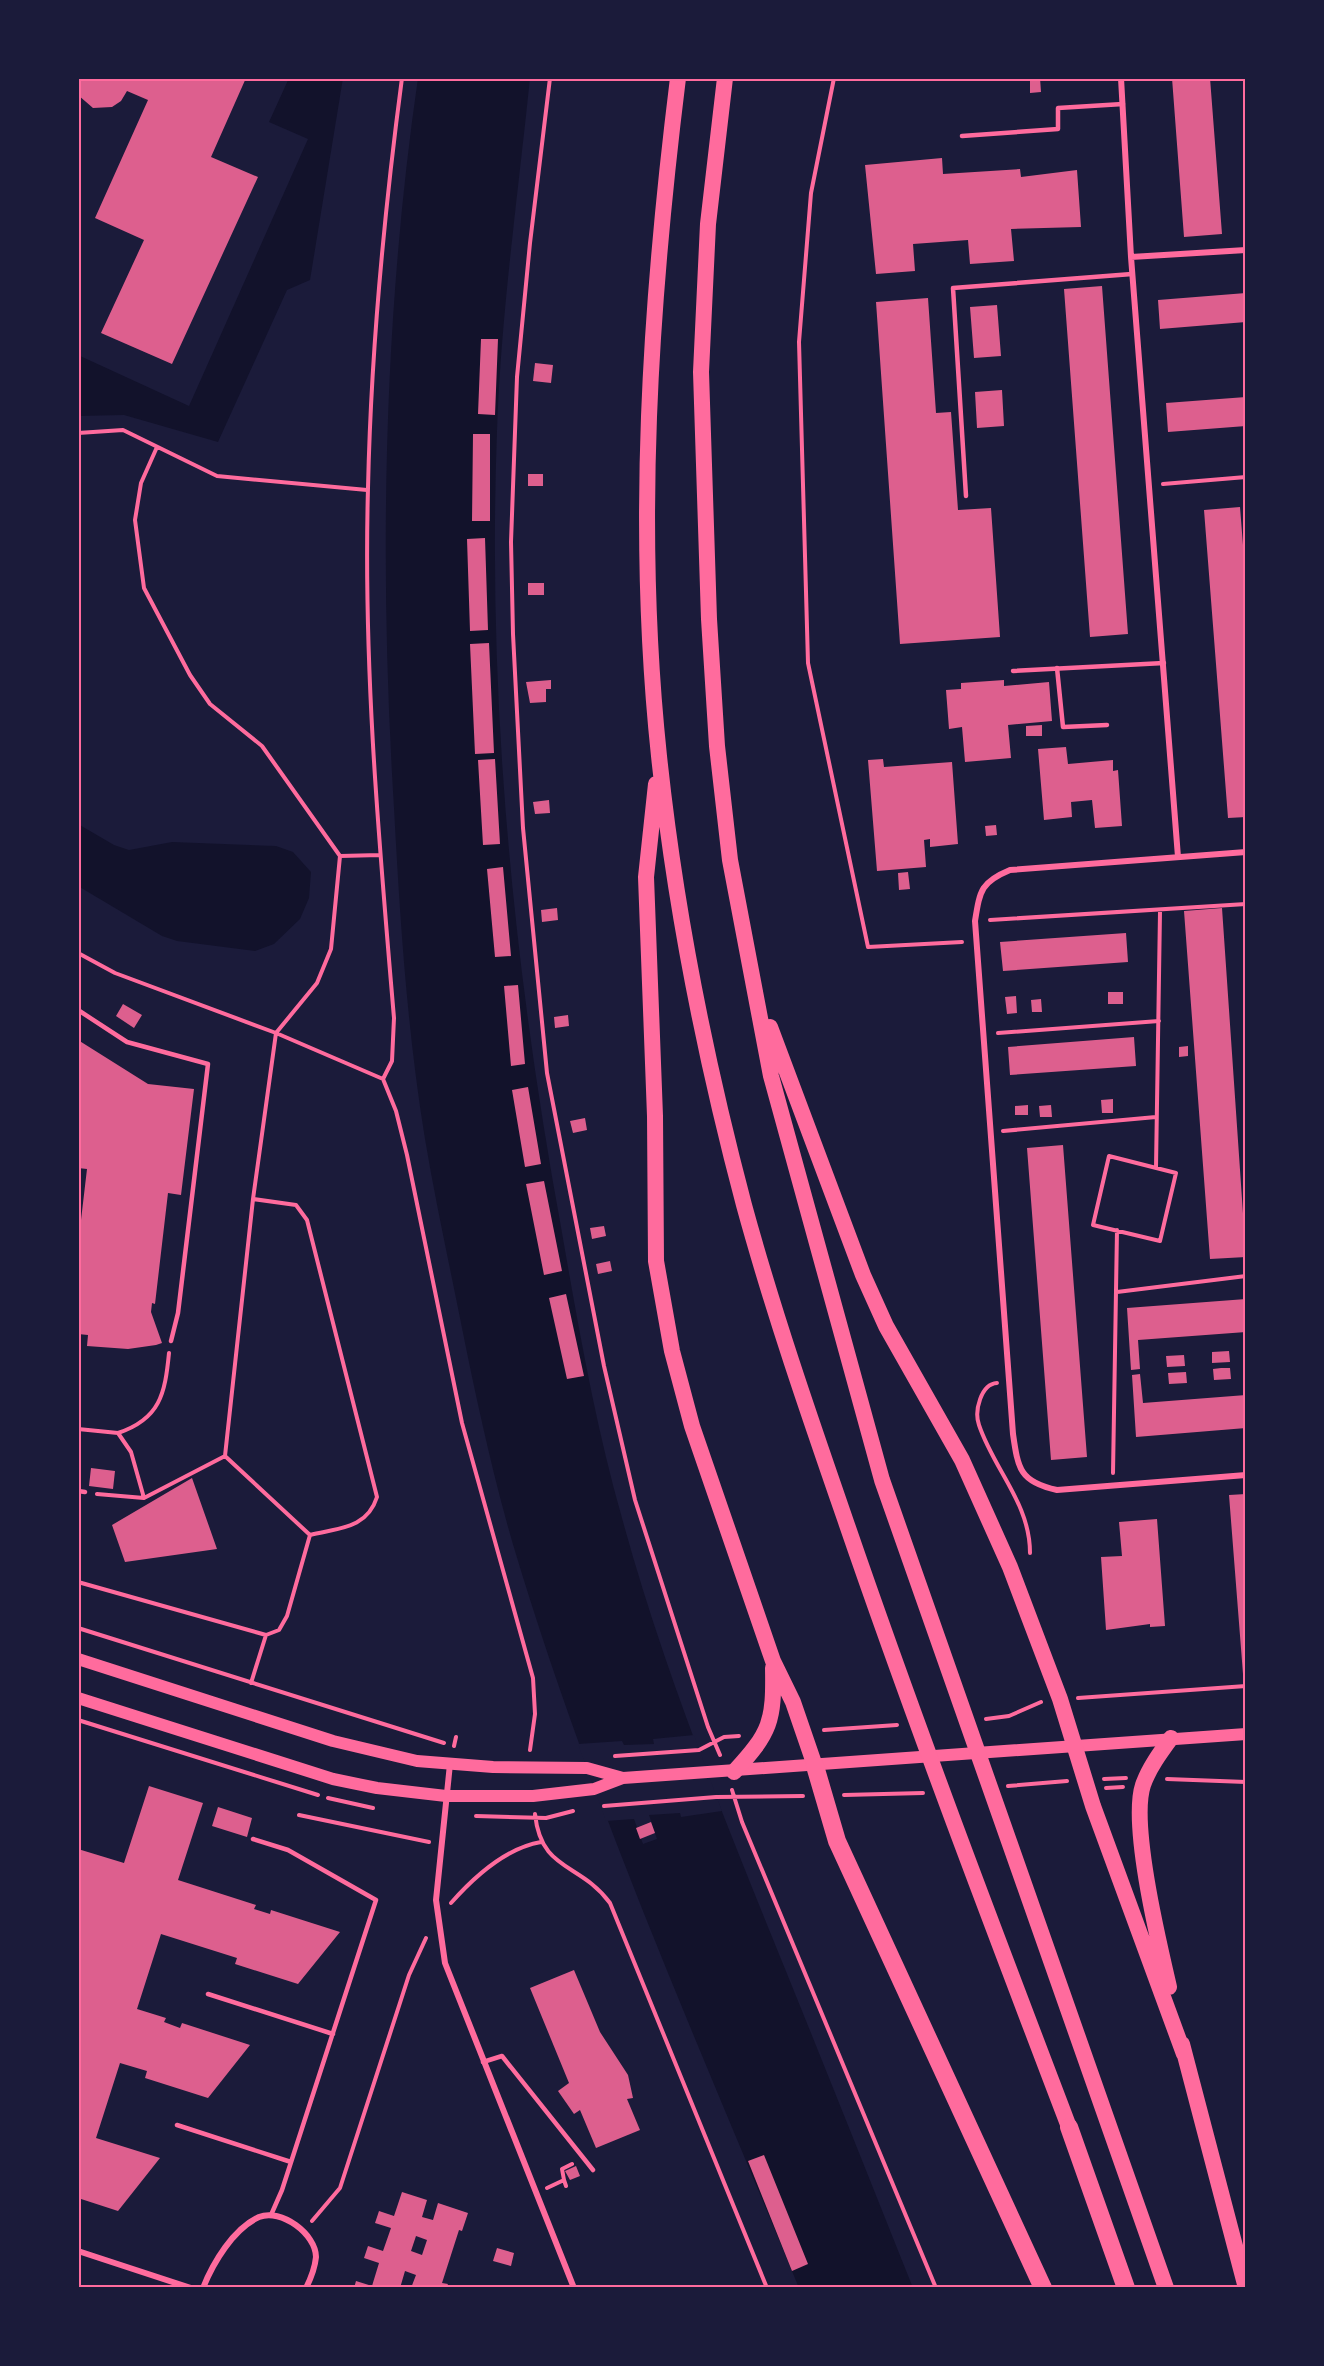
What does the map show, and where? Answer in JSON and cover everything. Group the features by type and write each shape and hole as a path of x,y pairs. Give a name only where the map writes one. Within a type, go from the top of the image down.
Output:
{"highway":[{"path":"678,78 658,249 646,461 647,559 659,756 675,879 694,995 745,1207 794,1370 908,1702 1069,2127 1126,2288"},
{"path":"725,78 708,224 702,384 710,619 717,746 730,860 771,1076 882,1480 1166,2288"},
{"path":"659,756 646,877 655,1116 656,1261 672,1351 692,1426 773,1661 803,1731 837,1841 1043,2288"},
{"path":"753,978 834,1203 863,1275 886,1326 962,1460 991,1521 1060,1699 1093,1806 1184,2054"},
{"path":"734,1772 765,1735 774,1706 773,1661"},
{"path":"1172,1738 1155,1760 1143,1784 1139,1800 1144,1864 1158,1940 1184,2054 1246,2288"}],"main road":[{"path":"78,1659 333,1741 417,1761 587,1768 623,1778"},
{"path":"78,1698 333,1779 377,1788 446,1796 533,1796 594,1789 623,1778 734,1772 1246,1734"}],"street":[{"path":"1121,78 1132,274 1178,857"},
{"path":"1131,257 1246,250"},
{"path":"1246,852 1010,870 989,879 979,894 975,921 1012,1434 1017,1460 1024,1475 1035,1485 1057,1490 1246,1475"},
{"path":"450,1764 436,1900 437,1920 445,1963 574,2288"},
{"path":"203,2288 211,2267 235,2237 259,2217 271,2215 304,2230 313,2244 316,2258 306,2288"},
{"path":"78,2251 191,2288"}],"lane":[{"path":"962,136 1058,129 1058,108 1123,105"},
{"path":"966,496 953,288 1132,274"},
{"path":"1013,671 1164,663"},
{"path":"1057,668 1064,727 1107,725"},
{"path":"78,1010 127,1042 208,1064 178,1313 171,1341"},
{"path":"78,1491 85,1492"},
{"path":"253,1839 288,1850 376,1900 291,2163 271,2215"},
{"path":"208,1994 333,2034"},
{"path":"483,2062 502,2056 593,2170"},
{"path":"177,2126 291,2163"}],"path":[{"path":"383,1079 392,1061 394,1027 380,855 368,629 368,490 373,360 390,169 402,78"},
{"path":"550,78 517,377 511,542 513,646 525,851 547,1073 604,1366 635,1500 714,1741"},
{"path":"834,78 811,193 799,342 808,663 868,947 975,941"},
{"path":"78,434 123,430 198,469 217,476 368,490"},
{"path":"157,447 141,483 135,520 144,588 190,675 210,704 262,746 340,856 336,925 331,949 317,983 276,1033 253,1198 225,1456"},
{"path":"1148,485 1246,477"},
{"path":"340,856 380,855"},
{"path":"975,921 1160,912 1246,904"},
{"path":"1156,1168 1160,912"},
{"path":"78,953 115,972 276,1033 383,1079 396,1111 407,1155 462,1423 533,1678 536,1714 530,1749"},
{"path":"982,1034 1159,1022"},
{"path":"991,1132 1156,1117"},
{"path":"1109,1156 1156,1168 1176,1173 1160,1241 1093,1225 1109,1156"},
{"path":"253,1198 296,1204 308,1220 377,1497 373,1509 366,1518 349,1527 310,1535"},
{"path":"1113,1486 1118,1230"},
{"path":"1117,1292 1246,1276"},
{"path":"78,1429 118,1432 137,1426 157,1407 168,1371 171,1341"},
{"path":"118,1432 131,1452 144,1498"},
{"path":"85,1492 144,1498 225,1456"},
{"path":"225,1456 310,1535"},
{"path":"78,1582 266,1635 279,1630 287,1616 310,1535"},
{"path":"78,1628 362,1719 454,1745 465,1746"},
{"path":"251,1683 266,1635"},
{"path":"983,1719 1009,1716 1041,1702 1060,1699 1246,1686"},
{"path":"1090,1689 1091,1697"},
{"path":"78,1720 293,1788"},
{"path":"803,1731 901,1724"},
{"path":"607,1756 699,1750 724,1737 765,1735"},
{"path":"454,1745 456,1737"},
{"path":"519,1749 536,1750"},
{"path":"1102,1789 1130,1787"},
{"path":"601,1806 716,1797"},
{"path":"734,1797 936,2288"},
{"path":"583,1809 536,1819 541,1842 556,1862 587,1878 610,1903 768,2288"},
{"path":"299,1815 356,1829 442,1844"},
{"path":"304,2230 340,2188 409,1975 420,1949 437,1920 462,1891 494,1864 532,1844 541,1842"},
{"path":"566,2186 562,2169 584,2159"},
{"path":"536,2193 564,2180"}],"shaded area":[{"path":"289,78 343,78 310,280 287,290 218,442 124,415 78,416 78,355 189,406 308,139 269,122"},
{"path":"418,78 530,78 506,298 499,387 495,531 500,731 507,831 529,1030 561,1227 595,1410 612,1482 637,1570 689,1725 913,2288 799,2288 683,2011 609,1825 542,1636 512,1541 484,1430 437,1206 419,1098 402,933 389,717 386,534 391,351 406,169"},
{"path":"78,824 114,845 129,850 172,842 276,846 293,852 311,872 309,898 300,919 274,944 255,951 177,941 162,936 78,886"}],"pier":[{"path":"694,1735 722,1811 681,1817 680,1813 649,1815 657,1839 643,1844 634,1819 606,1821 578,1744 622,1741 624,1745 654,1744 653,1739"}],"building":[{"path":"78,78 246,78 211,157 258,177 172,364 101,333 144,240 95,218 148,100 127,91 121,101 112,107 93,108 78,95"},
{"path":"1030,78 1040,78 1041,92 1030,93"},
{"path":"1172,78 1210,78 1222,234 1184,237"},
{"path":"942,158 943,174 1020,169 1021,177 1077,170 1081,227 1011,229 1014,261 970,264 968,240 913,244 915,271 876,274 865,165"},
{"path":"1102,286 1128,634 1090,637 1064,289"},
{"path":"1246,293 1246,322 1160,329 1158,300"},
{"path":"928,298 936,413 951,412 958,510 991,508 1000,637 900,644 876,302"},
{"path":"997,305 1001,356 974,358 970,307"},
{"path":"481,339 498,339 495,415 478,414"},
{"path":"535,363 553,365 551,383 533,381"},
{"path":"1002,390 1004,426 977,428 975,392"},
{"path":"1246,397 1246,426 1168,432 1166,403"},
{"path":"473,434 490,434 490,521 472,521"},
{"path":"528,474 543,474 543,486 528,486"},
{"path":"1240,507 1246,583 1246,817 1228,818 1204,510"},
{"path":"485,538 488,630 470,631 467,539"},
{"path":"528,583 544,583 544,595 528,595"},
{"path":"489,643 494,753 475,754 470,644"},
{"path":"551,680 551,689 546,689 546,702 530,703 526,682"},
{"path":"1004,680 1004,686 1049,682 1052,721 1008,725 1011,758 965,762 962,727 949,729 946,690 961,689 961,683"},
{"path":"1042,725 1042,736 1026,736 1026,726"},
{"path":"1066,747 1068,764 1113,760 1113,771 1118,770 1122,826 1095,828 1092,800 1071,802 1072,817 1044,820 1038,749"},
{"path":"495,759 500,844 483,845 478,760"},
{"path":"883,759 884,767 952,762 958,844 930,847 930,839 924,840 926,867 877,871 868,760"},
{"path":"549,800 550,813 535,814 533,802"},
{"path":"996,825 997,835 986,836 985,826"},
{"path":"503,867 511,956 495,957 487,869"},
{"path":"908,872 910,889 899,890 898,873"},
{"path":"557,908 558,920 542,922 541,910"},
{"path":"1222,908 1246,1257 1210,1259 1184,911"},
{"path":"1126,933 1128,962 1003,971 1000,942"},
{"path":"518,985 525,1064 511,1066 504,986"},
{"path":"1108,992 1123,992 1123,1004 1108,1004"},
{"path":"1016,996 1017,1013 1007,1014 1005,997"},
{"path":"1041,999 1042,1012 1032,1012 1031,1000"},
{"path":"123,1004 142,1015 134,1028 116,1016"},
{"path":"568,1015 569,1026 555,1028 554,1017"},
{"path":"1134,1037 1136,1066 1010,1075 1008,1047"},
{"path":"78,1040 148,1084 194,1089 181,1195 168,1193 155,1304 152,1303 151,1312 162,1343 156,1345 128,1349 87,1346 88,1335 78,1334 78,1219 81,1220 87,1169 78,1168"},
{"path":"1188,1046 1188,1056 1179,1057 1179,1047"},
{"path":"528,1087 541,1164 525,1167 512,1090"},
{"path":"1113,1099 1113,1113 1102,1113 1101,1100"},
{"path":"1028,1105 1028,1115 1015,1115 1015,1106"},
{"path":"1051,1105 1052,1117 1040,1117 1039,1106"},
{"path":"585,1118 587,1130 573,1133 570,1121"},
{"path":"1063,1145 1087,1457 1051,1460 1027,1148"},
{"path":"544,1181 562,1271 544,1275 526,1184"},
{"path":"604,1226 606,1236 592,1239 590,1228"},
{"path":"610,1261 612,1271 598,1274 596,1264"},
{"path":"566,1294 584,1376 567,1379 549,1298"},
{"path":"1246,1299 1246,1332 1138,1340 1140,1369 1131,1370 1127,1308"},
{"path":"1229,1351 1230,1362 1212,1363 1212,1352"},
{"path":"1184,1355 1185,1366 1167,1367 1166,1356"},
{"path":"1230,1368 1231,1379 1214,1380 1213,1369"},
{"path":"1186,1372 1187,1383 1169,1384 1168,1373"},
{"path":"1140,1374 1143,1403 1246,1395 1246,1428 1136,1437 1132,1375"},
{"path":"91,1468 115,1471 113,1489 89,1486"},
{"path":"192,1478 217,1549 125,1562 112,1525"},
{"path":"1246,1494 1246,1674 1243,1674 1229,1495"},
{"path":"1157,1519 1165,1626 1150,1627 1150,1624 1106,1630 1101,1557 1122,1556 1119,1522"},
{"path":"149,1786 203,1803 178,1880 256,1905 254,1909 270,1914 271,1910 340,1932 298,1984 235,1964 237,1958 161,1934 137,2009 166,2018 164,2022 180,2028 182,2023 250,2045 208,2098 145,2078 147,2071 120,2063 96,2138 160,2158 118,2211 78,2198 78,1849 124,1863"},
{"path":"218,1807 252,1818 247,1837 212,1826"},
{"path":"651,1822 655,1833 640,1839 636,1828"},
{"path":"574,1970 600,2032 628,2075 633,2098 627,2099 640,2130 596,2148 580,2110 574,2114 558,2091 569,2083 530,1988"},
{"path":"764,2155 808,2264 792,2271 748,2161"},
{"path":"576,2166 580,2176 570,2180 565,2171"},
{"path":"402,2192 427,2200 422,2217 433,2220 438,2203 468,2213 462,2231 459,2230 442,2283 448,2284 446,2288 411,2288 416,2275 405,2271 400,2288 354,2288 356,2281 372,2286 379,2263 364,2258 368,2246 383,2251 391,2228 375,2223 379,2211 394,2216","holes":["416,2236 427,2240 422,2255 411,2251"]},
{"path":"497,2248 514,2253 511,2266 493,2261"}]}
